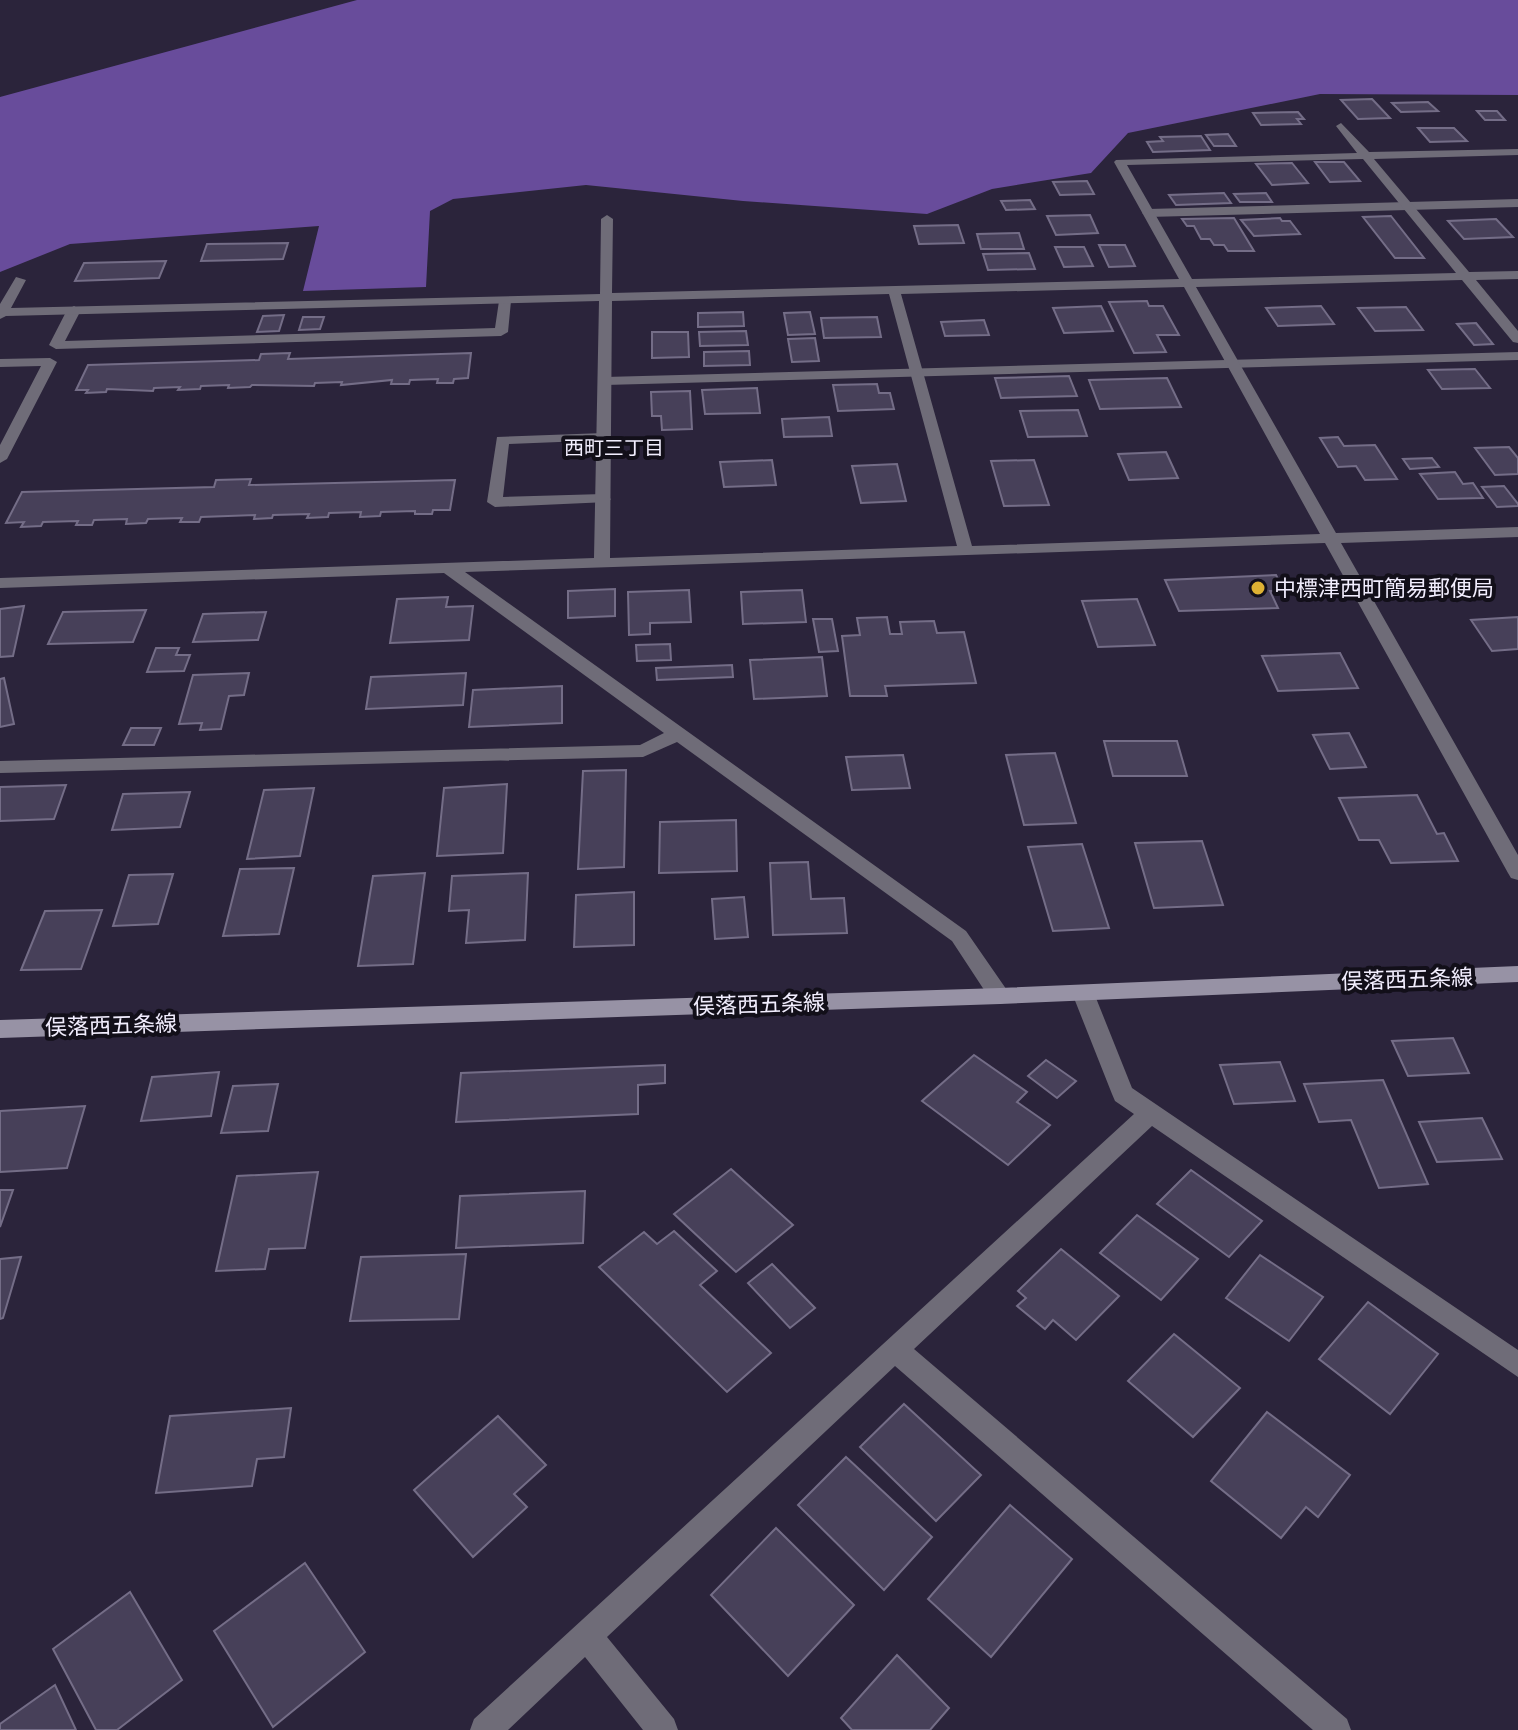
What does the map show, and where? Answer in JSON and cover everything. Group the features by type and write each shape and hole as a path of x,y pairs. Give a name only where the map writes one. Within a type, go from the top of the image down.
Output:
{"main road":[{"name":"俣落西五条線","path":"0,1029 1083,993 1518,974"}],"street":[{"path":"1341,126 1518,339"},
{"path":"1518,152 1120,162 1518,873"},
{"path":"1148,213 1518,203"},
{"path":"602,562 607,219"},
{"path":"1,314 1518,275"},
{"path":"1,314 20,280"},
{"path":"894,290 966,551"},
{"path":"74,310 56,345 501,332 505,301"},
{"path":"605,381 1518,356"},
{"path":"0,363 50,362 0,459"},
{"path":"603,499 495,502 502,440 604,437"},
{"path":"0,583 1518,532"},
{"path":"448,568 959,936 1000,996"},
{"path":"0,767 643,751 677,734"},
{"path":"1083,993 1123,1094 1518,1365"},
{"path":"485,1730 1150,1113"},
{"path":"896,1350 1336,1730"},
{"path":"587,1636 663,1730"}],"shaded area":[{"path":"357,0 1518,0 1518,95 1320,94 1128,133 1091,173 992,189 927,214 743,201 586,185 453,199 430,211 426,287 303,291 319,226 70,244 0,272 0,97"}],"building":[{"path":"1372,99 1390,118 1358,119 1341,100"},
{"path":"1428,102 1438,111 1401,112 1392,103"},
{"path":"1477,111 1497,111 1505,120 1485,120"},
{"path":"1298,112 1304,119 1297,119 1301,124 1261,125 1253,113"},
{"path":"1418,128 1454,128 1467,141 1430,142"},
{"path":"1228,134 1236,146 1214,146 1206,135"},
{"path":"1201,136 1210,150 1153,152 1147,142 1163,141 1160,137"},
{"path":"1315,162 1344,162 1360,181 1330,182"},
{"path":"1292,163 1308,183 1272,185 1256,164"},
{"path":"1087,181 1094,194 1060,195 1053,182"},
{"path":"1224,193 1231,203 1176,205 1169,195"},
{"path":"1266,193 1272,202 1240,202 1234,194"},
{"path":"1030,200 1035,209 1006,210 1001,201"},
{"path":"1090,215 1098,233 1056,235 1047,216"},
{"path":"1391,216 1424,258 1395,258 1363,217"},
{"path":"1234,218 1254,251 1228,251 1224,245 1214,245 1210,239 1201,239 1194,226 1187,226 1182,219"},
{"path":"1280,218 1290,221 1300,234 1254,236 1241,220"},
{"path":"1496,219 1513,237 1464,239 1448,221"},
{"path":"958,225 964,243 919,244 914,226"},
{"path":"1019,233 1024,249 981,249 977,234"},
{"path":"288,243 283,259 201,261 207,244"},
{"path":"1099,245 1125,245 1135,266 1109,267"},
{"path":"1055,247 1084,247 1093,266 1064,267"},
{"path":"1029,253 1035,269 988,270 983,254"},
{"path":"166,261 159,278 75,281 84,263"},
{"path":"1147,301 1149,306 1163,306 1179,335 1157,335 1166,352 1134,353 1109,302"},
{"path":"1101,306 1113,331 1064,333 1053,308"},
{"path":"1321,306 1334,324 1278,326 1266,308"},
{"path":"1406,307 1423,330 1375,331 1358,308"},
{"path":"743,312 744,326 698,327 698,313"},
{"path":"810,312 815,334 788,335 784,313"},
{"path":"284,315 279,331 257,332 263,316"},
{"path":"303,317 324,317 320,329 299,330"},
{"path":"877,317 881,337 824,338 821,318"},
{"path":"984,320 989,335 945,336 941,322"},
{"path":"1476,323 1493,344 1474,345 1457,324"},
{"path":"746,331 748,345 700,346 699,332"},
{"path":"652,332 688,332 689,357 652,358"},
{"path":"815,338 819,361 792,362 788,339"},
{"path":"749,351 750,365 704,366 704,352"},
{"path":"290,353 288,359 471,353 468,378 454,379 453,383 437,383 438,379 410,380 409,384 391,384 392,380 341,385 342,382 315,383 314,386 252,385 228,388 229,385 178,390 180,387 154,388 153,391 107,389 106,392 86,393 88,390 76,390 88,365 259,360 261,354"},
{"path":"1475,369 1490,388 1442,389 1428,370"},
{"path":"1069,376 1077,396 1001,398 995,378"},
{"path":"1167,378 1181,407 1100,409 1089,380"},
{"path":"877,384 879,393 890,393 894,409 838,411 833,385"},
{"path":"757,388 760,413 705,414 702,390"},
{"path":"690,391 692,429 662,430 661,416 652,416 651,392"},
{"path":"1078,410 1087,436 1028,437 1020,411"},
{"path":"829,417 832,436 784,437 782,419"},
{"path":"1338,437 1344,446 1375,445 1397,479 1365,480 1356,466 1338,467 1320,438"},
{"path":"1509,447 1518,458 1518,474 1495,475 1475,448"},
{"path":"1166,452 1178,478 1129,480 1118,454"},
{"path":"1432,458 1439,467 1410,469 1403,459"},
{"path":"772,460 776,485 724,487 720,462"},
{"path":"1034,460 1049,505 1004,506 991,461"},
{"path":"897,464 906,501 861,503 852,466"},
{"path":"1455,472 1463,484 1473,483 1483,498 1438,499 1420,474"},
{"path":"251,479 249,485 455,480 450,510 433,510 432,514 381,512 380,516 360,517 361,512 329,513 328,517 307,518 309,514 254,519 255,515 201,517 199,522 180,522 182,518 148,519 146,523 126,524 127,519 94,520 92,525 76,525 78,521 43,522 41,526 21,527 24,522 6,523 22,492 214,487 216,480"},
{"path":"1504,486 1518,506 1497,507 1482,487"},
{"path":"1276,575 1284,591 1270,591 1278,608 1179,611 1165,580"},
{"path":"615,589 615,616 568,618 568,591"},
{"path":"689,590 691,622 650,623 650,634 629,635 628,592"},
{"path":"802,590 806,622 743,624 741,592"},
{"path":"448,597 446,607 473,606 469,640 390,643 397,599"},
{"path":"1137,599 1155,645 1098,647 1082,601"},
{"path":"24,606 13,656 0,657 0,609"},
{"path":"146,610 133,642 48,644 63,612"},
{"path":"266,612 258,640 193,642 203,614"},
{"path":"887,617 890,634 902,634 900,622 934,621 937,633 964,632 976,683 885,686 887,696 850,696 842,636 860,635 857,618"},
{"path":"1518,617 1518,649 1492,651 1471,620"},
{"path":"813,619 832,619 838,651 819,652"},
{"path":"670,644 671,660 637,661 636,645"},
{"path":"156,648 179,648 176,655 190,655 184,671 147,672"},
{"path":"1340,653 1358,688 1278,691 1262,656"},
{"path":"822,657 827,696 754,699 750,660"},
{"path":"732,665 733,677 657,680 656,668"},
{"path":"249,673 244,695 229,696 221,729 200,730 202,723 179,724 193,675"},
{"path":"466,673 463,705 366,709 371,677"},
{"path":"4,678 14,724 0,727 0,679"},
{"path":"562,686 562,723 469,727 473,690"},
{"path":"131,728 161,728 154,745 123,745"},
{"path":"1349,733 1366,767 1330,769 1313,735"},
{"path":"1104,741 1177,741 1187,776 1113,776"},
{"path":"1055,753 1076,823 1024,825 1006,755"},
{"path":"903,755 910,788 852,790 846,757"},
{"path":"626,770 624,867 578,869 583,771"},
{"path":"507,784 503,853 437,856 444,788"},
{"path":"66,785 54,819 0,821 0,787"},
{"path":"314,788 300,856 247,859 264,790"},
{"path":"190,792 180,827 112,830 123,794"},
{"path":"1417,795 1437,834 1444,833 1458,861 1391,863 1379,840 1359,840 1339,798"},
{"path":"736,820 737,871 659,873 660,822"},
{"path":"1202,841 1223,905 1154,908 1135,843"},
{"path":"1082,844 1109,928 1053,931 1028,847"},
{"path":"808,862 811,899 844,898 847,933 773,935 770,863"},
{"path":"294,868 279,934 223,936 240,869"},
{"path":"425,873 413,964 358,966 373,876"},
{"path":"528,873 525,940 466,943 469,910 449,911 452,876"},
{"path":"173,874 158,924 113,926 129,875"},
{"path":"634,892 634,945 574,947 576,895"},
{"path":"744,897 748,937 715,939 712,899"},
{"path":"102,910 81,969 21,970 45,911"},
{"path":"1453,1038 1469,1073 1408,1076 1392,1041"},
{"path":"974,1055 1027,1092 1017,1102 1050,1125 1008,1165 922,1101"},
{"path":"1046,1060 1076,1081 1057,1098 1028,1076"},
{"path":"1280,1062 1295,1101 1234,1104 1220,1065"},
{"path":"665,1065 665,1083 638,1085 638,1114 456,1122 461,1073"},
{"path":"219,1072 211,1116 141,1121 152,1077"},
{"path":"1383,1080 1428,1184 1379,1188 1351,1120 1319,1122 1304,1084"},
{"path":"278,1084 268,1131 221,1133 233,1086"},
{"path":"85,1106 67,1168 0,1172 0,1111"},
{"path":"1482,1118 1502,1159 1437,1162 1419,1122"},
{"path":"731,1169 793,1225 736,1272 674,1214"},
{"path":"1191,1170 1262,1221 1229,1257 1157,1204"},
{"path":"318,1172 305,1248 269,1249 265,1269 216,1271 237,1176"},
{"path":"0,1190 13,1190 0,1227"},
{"path":"585,1191 583,1243 456,1248 460,1196"},
{"path":"1137,1215 1198,1259 1161,1300 1100,1253"},
{"path":"674,1231 717,1271 700,1285 771,1353 727,1392 599,1267 644,1232 657,1244"},
{"path":"1061,1249 1119,1296 1076,1340 1053,1320 1045,1329 1017,1306 1026,1298 1018,1291"},
{"path":"466,1254 459,1319 350,1321 361,1257"},
{"path":"1260,1255 1323,1297 1289,1341 1226,1298"},
{"path":"21,1257 3,1318 0,1319 0,1259"},
{"path":"772,1264 815,1308 790,1328 748,1283"},
{"path":"1368,1302 1438,1354 1390,1414 1319,1359"},
{"path":"1174,1334 1240,1388 1193,1437 1128,1381"},
{"path":"904,1404 981,1475 936,1521 860,1447"},
{"path":"291,1408 284,1457 257,1459 252,1486 156,1493 170,1416"},
{"path":"1267,1412 1350,1475 1318,1517 1306,1507 1281,1538 1211,1481"},
{"path":"498,1416 546,1465 514,1494 527,1507 473,1557 414,1490"},
{"path":"846,1457 932,1537 884,1590 798,1505"},
{"path":"1010,1505 1072,1559 991,1657 928,1599"},
{"path":"776,1528 854,1605 788,1676 711,1595"},
{"path":"305,1563 365,1652 273,1727 214,1631"},
{"path":"130,1592 182,1680 117,1730 96,1730 53,1649"},
{"path":"897,1655 949,1708 930,1730 852,1730 841,1718"},
{"path":"55,1685 76,1730 0,1730 0,1724"}],"place":[{"name":"中標津西町簡易郵便局","path":"1258,588"}],"district":[{"name":"西町三丁目","path":"614,448"}]}
